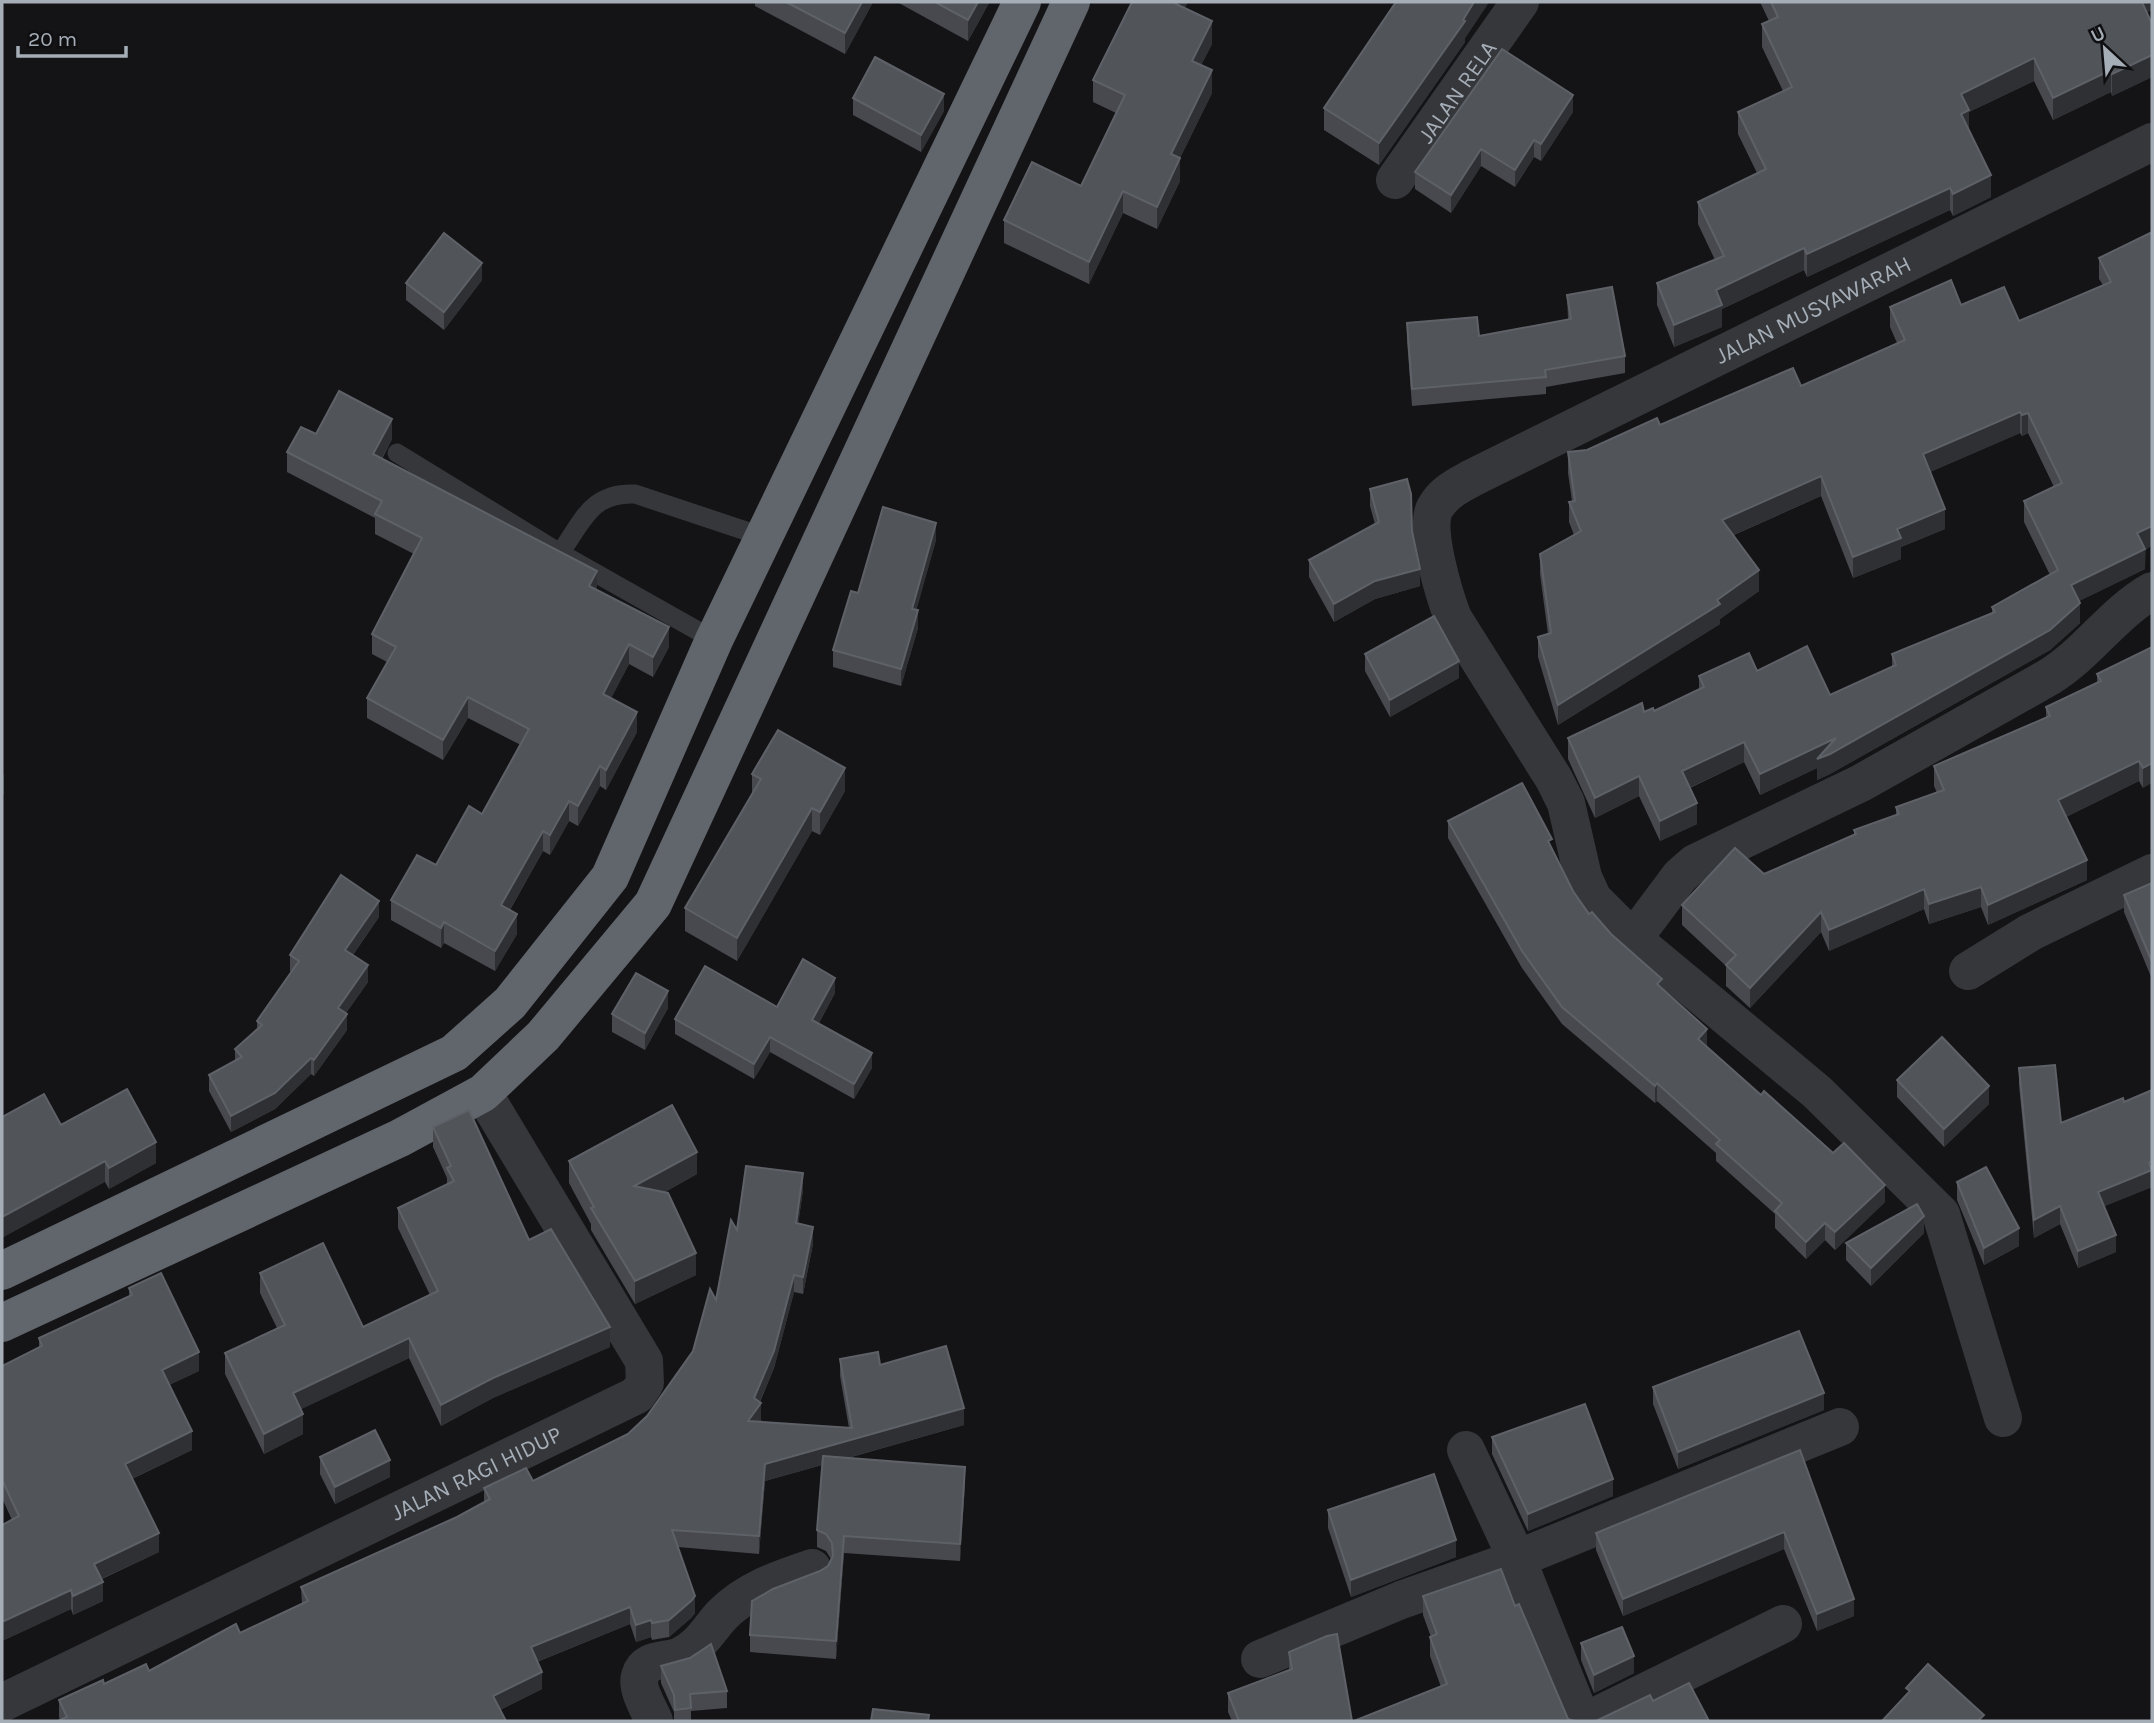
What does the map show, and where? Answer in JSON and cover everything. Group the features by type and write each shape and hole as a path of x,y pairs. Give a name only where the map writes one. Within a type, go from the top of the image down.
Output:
{"highway":[{"path":"2,1271 378,1092 454,1053 510,1003 610,877 714,640 1022,2"},
{"path":"2,1323 400,1138 483,1093 543,1036 653,904 1071,2"}],"street":[{"name":"JALAN RELA","path":"1395,180 1520,2"},
{"name":"JALAN MUSYAWARAH","path":"1633,939 1587,888 1566,803 1529,736 1459,632 1445,598 1430,525 1433,509 1446,492 1472,478 2152,142"},
{"path":"2003,1418 1941,1214 1817,1092 1633,939 1680,876 1695,863 1861,783 2055,673 2072,661 2127,608 2152,591"},
{"path":"1968,971 2032,932 2152,873"},
{"name":"JALAN RAGI HIDUP","path":"2,1703 637,1395 645,1383 644,1360 483,1093"},
{"path":"1260,1659 1401,1600 1517,1559 1840,1427"},
{"path":"1466,1450 1517,1559 1584,1721 1783,1625"},
{"path":"654,1721 640,1688 639,1678 643,1668 657,1660 679,1657 694,1647 739,1600 768,1582 812,1568"}],"lane":[{"path":"397,453 560,553 714,640"},
{"path":"560,553 598,501 614,493 635,494 764,537"}],"building":[{"path":"786,2 862,2 845,33"},
{"path":"935,2 978,2 968,20"},
{"path":"1132,2 1177,2 1176,4 1212,21 1192,61 1212,70 1171,154 1180,158 1157,207 1123,191 1089,262 1004,220 1032,162 1081,186 1125,95 1093,80"},
{"path":"1396,2 1474,2 1463,20 1465,21 1379,143 1324,108"},
{"path":"1771,2 2142,2 2152,24 2152,55 2112,74 2111,70 2053,98 2034,58 1961,94 1969,110 1961,114 1991,175 1953,194 1950,188 1807,254 1804,248 1716,290 1722,305 1674,325 1657,283 1724,256 1698,202 1766,169 1738,112 1792,87 1762,24 1778,17"},
{"path":"1502,49 1573,95 1541,144 1534,140 1515,170 1481,149 1451,195 1415,172"},
{"path":"875,57 944,94 921,135 853,98"},
{"path":"2152,232 2152,526 2137,533 2145,549 2071,585 2080,603 2050,630 1830,754 1817,759 1836,738 1760,774 1744,742 1682,771 1697,803 1660,821 1639,776 1595,798 1568,738 1642,703 1644,712 1653,708 1654,711 1704,687 1699,676 1749,653 1757,671 1807,646 1830,695 1896,665 1892,654 1995,612 1992,607 2058,570 2024,501 2062,483 2028,413 2022,415 2020,412 1923,454 1945,509 1897,529 1901,538 1853,557 1821,476 1722,520 1759,570 1717,600 1720,604 1558,705 1538,637 1551,633 1540,554 1581,531 1569,502 1575,501 1568,452 1587,450 1657,418 1660,425 1793,368 1801,386 1905,340 1890,307 1951,280 1961,305 2004,287 2019,321 2111,282 2099,258"},
{"path":"444,233 482,263 444,312 406,283"},
{"path":"1612,287 1625,356 1545,370 1546,377 1412,389 1407,323 1477,317 1479,336 1571,319 1567,295"},
{"path":"339,391 392,419 373,454 597,571 589,586 669,627 653,657 629,644 603,694 637,712 606,770 600,766 578,806 569,801 550,835 543,831 501,905 517,914 495,951 444,922 441,928 391,900 417,855 436,865 469,806 482,814 529,729 468,697 443,740 367,698 396,647 372,634 422,538 375,514 382,501 287,452 301,427 316,434"},
{"path":"1407,479 1411,494 1412,531 1420,569 1375,581 1334,604 1309,560 1379,522 1370,489"},
{"path":"883,507 936,523 912,609 918,610 901,669 833,650 851,591 858,593"},
{"path":"1434,616 1459,661 1390,700 1365,654"},
{"path":"2152,647 2152,763 2143,768 2139,761 2058,800 2087,860 1988,905 1981,887 1929,904 1924,889 1829,930 1821,912 1750,988 1726,965 1736,955 1682,905 1735,848 1764,874 1856,834 1854,830 1899,814 1896,807 1944,790 1934,766 2050,716 2046,707 2101,681 2097,674"},
{"path":"778,730 845,768 820,812 812,808 737,938 685,908 761,779 752,774"},
{"path":"1522,783 1552,839 1548,841 1573,891 1589,914 1592,912 1611,934 1662,979 1657,984 1707,1029 1698,1039 1761,1095 1764,1091 1833,1153 1844,1143 1885,1185 1835,1232 1825,1223 1806,1242 1775,1211 1782,1203 1716,1144 1720,1140 1657,1083 1655,1086 1562,1007 1522,951 1448,821"},
{"path":"341,875 379,901 345,950 368,965 338,1008 347,1014 314,1060 311,1058 275,1093 231,1116 209,1075 242,1057 235,1049 262,1025 257,1021 299,961 290,955"},
{"path":"2152,883 2152,962 2124,895"},
{"path":"803,959 835,978 812,1020 872,1053 854,1084 770,1037 754,1064 675,1019 705,966 777,1007"},
{"path":"636,973 668,991 645,1033 612,1014"},
{"path":"1942,1037 1989,1086 1944,1129 1897,1080"},
{"path":"2055,1065 2061,1123 2123,1098 2124,1102 2152,1090 2152,1161 2149,1163 2152,1170 2098,1192 2116,1235 2078,1251 2060,1206 2034,1220 2019,1068"},
{"path":"127,1089 156,1142 109,1168 105,1161 2,1217 2,1117 44,1094 61,1125"},
{"path":"672,1105 697,1152 634,1186 668,1193 696,1253 635,1281 591,1208 594,1207 569,1161"},
{"path":"469,1110 529,1240 551,1229 610,1327 493,1378 441,1405 409,1338 293,1393 303,1414 264,1434 225,1353 285,1325 260,1273 323,1243 363,1327 438,1291 398,1208 454,1181 447,1168 451,1166 433,1127"},
{"path":"746,1166 803,1173 796,1223 813,1227 803,1277 794,1275 774,1351 754,1398 761,1403 748,1421 852,1428 840,1359 878,1352 880,1365 946,1346 964,1408 765,1464 759,1536 672,1530 695,1596 691,1601 669,1620 652,1623 651,1620 636,1625 630,1607 531,1647 542,1672 493,1696 506,1721 58,1721 67,1717 59,1700 103,1680 104,1684 146,1664 149,1671 236,1624 240,1633 308,1601 301,1587 457,1517 490,1499 484,1488 526,1468 533,1481 628,1434 647,1416 693,1351 710,1289 716,1300 731,1220 737,1230"},
{"path":"1986,1167 2019,1228 1984,1248 1957,1182"},
{"path":"1917,1204 1924,1216 1871,1268 1846,1243"},
{"path":"161,1273 199,1352 162,1370 192,1431 125,1464 159,1533 94,1564 103,1582 73,1596 71,1590 2,1622 2,1525 19,1516 2,1480 2,1366 42,1346 39,1338 132,1295 129,1288"},
{"path":"1799,1331 1824,1393 1678,1452 1653,1387"},
{"path":"1585,1404 1613,1479 1528,1514 1492,1437"},
{"path":"375,1430 390,1460 335,1487 320,1457"},
{"path":"1800,1450 1854,1599 1817,1614 1784,1532 1623,1599 1596,1533"},
{"path":"823,1456 965,1467 960,1544 844,1536 836,1641 750,1635 752,1601 773,1589 820,1571 828,1566 833,1556 832,1543 826,1534 817,1530"},
{"path":"1434,1474 1456,1540 1351,1580 1328,1510"},
{"path":"1501,1569 1515,1606 1519,1604 1568,1719 1574,1721 1354,1721 1447,1684 1430,1637 1437,1634 1423,1596"},
{"path":"1622,1627 1634,1656 1594,1675 1581,1643"},
{"path":"1337,1634 1352,1721 1239,1721 1228,1693 1292,1669 1289,1652"},
{"path":"711,1644 727,1691 690,1694 691,1708 675,1710 674,1695 661,1666 690,1658"},
{"path":"1928,1664 1984,1715 1978,1721 1882,1721 1910,1691 1906,1688"},
{"path":"1689,1683 1709,1721 1596,1721 1650,1695 1653,1701"},
{"path":"873,1709 929,1715 928,1721 871,1721"}]}
